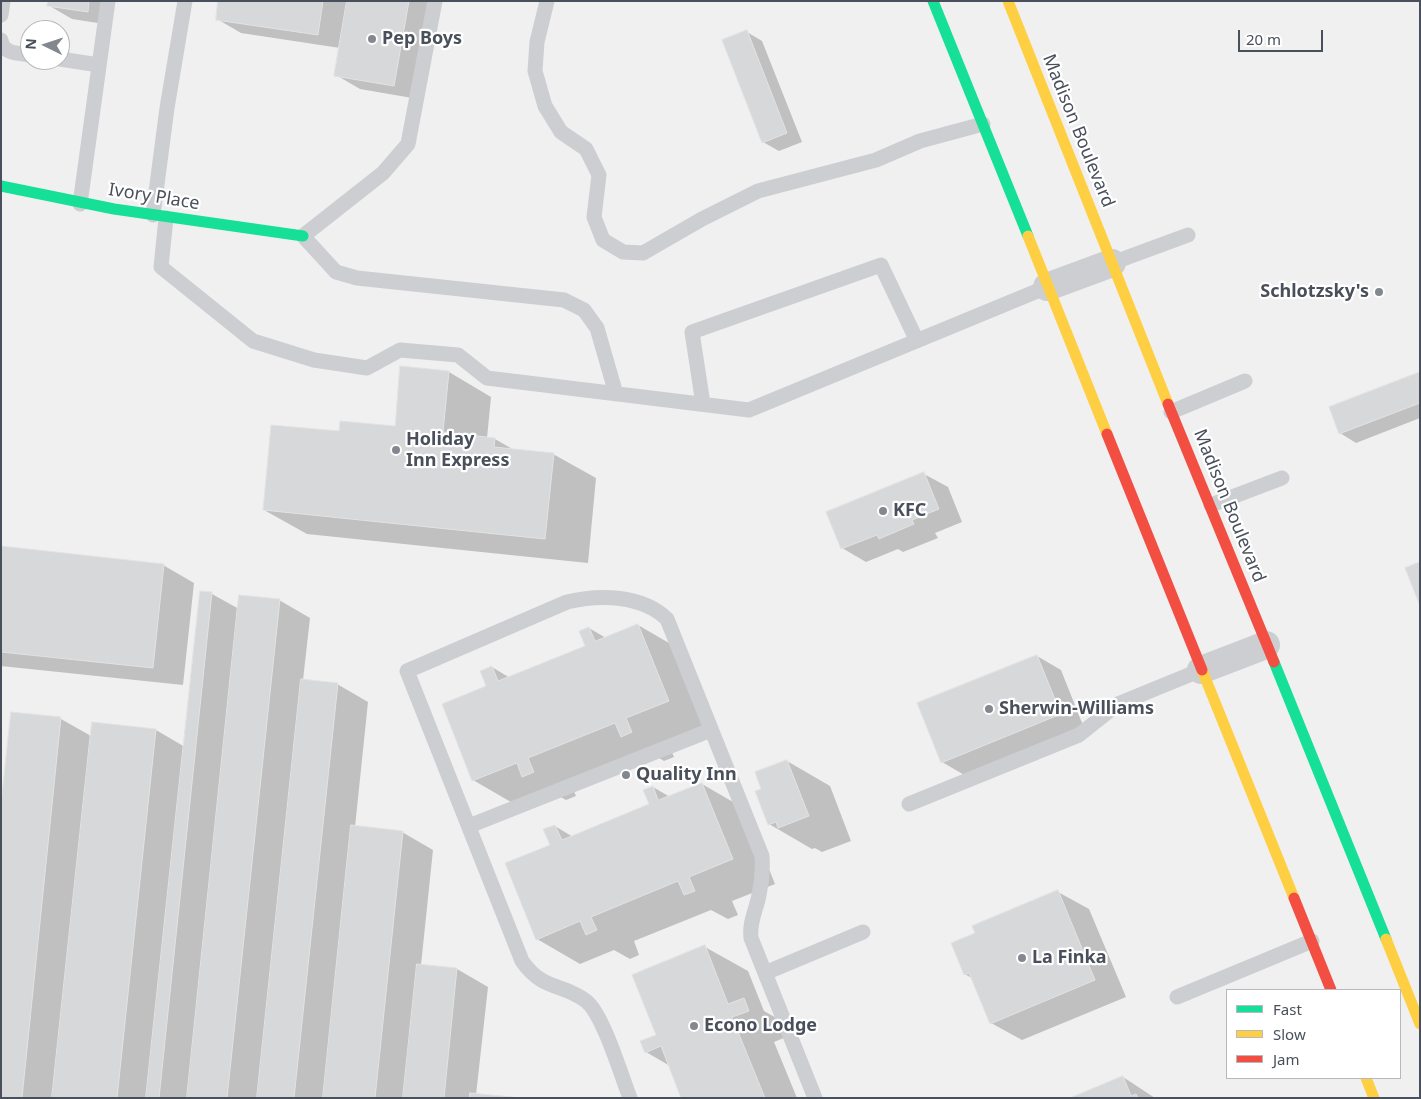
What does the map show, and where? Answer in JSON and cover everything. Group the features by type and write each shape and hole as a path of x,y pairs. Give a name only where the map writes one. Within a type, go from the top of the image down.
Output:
{"main road":[{"path":"933,1 1331,989"},
{"name":"Madison Boulevard","path":"1008,1 1171,412 1211,505 1266,645 1418,1015"},
{"path":"1018,1 1027,48"},
{"name":"Ivory Place","path":"1,186 80,204 303,236"},
{"path":"1366,1079 1374,1098"}],"street":[{"path":"1047,287 1112,263"},
{"path":"1201,670 1266,645"}],"lane":[{"path":"1,15 3,1"},
{"path":"80,204 108,1"},
{"path":"185,1 166,108 159,216 161,267 253,341 314,360 367,368 400,350 458,355 488,378 749,410 1047,287"},
{"path":"436,1 408,144 383,173 303,236 336,272 357,278 564,300 584,310 597,328 616,394"},
{"path":"547,1 537,42 535,71 545,106 561,132 586,149 599,175 594,217 603,240 623,252 643,253 702,219 758,192 876,160 920,141 982,124"},
{"path":"1,40 2,45 8,52 20,54"},
{"path":"70,61 99,65"},
{"path":"1112,263 1188,235"},
{"path":"703,404 692,332 881,265 916,341"},
{"path":"1171,412 1245,381"},
{"path":"1211,505 1282,478"},
{"path":"630,1098 596,1011 576,995 542,982 531,973 522,961 407,670 567,602 594,598 626,600 646,604 658,611 667,620 762,856 762,881 750,930 751,938 815,1098"},
{"path":"909,804 1079,735 1118,704 1201,670"},
{"path":"469,826 711,730"},
{"path":"765,973 863,932"},
{"path":"1177,996 1312,941"}],"building":[{"path":"48,1 89,1 88,12 47,6"},
{"path":"218,1 323,1 318,35 216,20"},
{"name":"Pep Boys","path":"347,1 409,1 394,86 334,76"},
{"path":"747,30 787,133 762,143 722,40"},
{"name":"Holiday Inn Express","path":"400,366 449,371 443,432 495,438 494,447 554,453 545,539 263,510 271,425 339,431 340,421 395,426"},
{"path":"1420,372 1420,403 1339,434 1329,407"},
{"name":"KFC","path":"924,472 939,509 912,520 914,524 879,539 877,535 841,549 826,512"},
{"path":"1,546 164,564 153,668 1,652"},
{"path":"1420,562 1420,606 1405,568"},
{"path":"200,591 212,592 159,1098 146,1098"},
{"path":"239,595 280,599 227,1098 187,1098"},
{"name":"Quality Inn","path":"638,624 669,701 626,718 632,732 621,737 615,723 528,758 534,772 522,777 517,763 472,781 442,704 486,686 480,671 492,666 498,681 585,646 579,631 589,627 595,641"},
{"name":"Sherwin-Williams","path":"1037,655 1061,714 941,763 917,703"},
{"path":"301,679 338,683 294,1098 257,1098"},
{"path":"11,712 61,717 22,1098 1,1098 1,804"},
{"path":"92,722 156,729 117,1098 52,1098"},
{"name":"Quality Inn","path":"787,760 809,816 778,828 776,822 768,825 755,791 761,789 755,772"},
{"name":"Quality Inn","path":"702,783 733,859 689,877 695,891 684,895 678,881 591,917 597,930 586,935 580,921 536,940 505,863 550,845 543,829 555,825 562,840 649,804 643,790 653,786 658,800"},
{"path":"351,825 403,831 375,1098 323,1098"},
{"name":"La Finka","path":"1058,890 1095,980 990,1024 969,973 964,975 951,943 975,933 972,926"},
{"name":"Econo Lodge","path":"705,945 728,1004 744,998 749,1011 732,1017 765,1098 681,1098 661,1046 645,1053 640,1041 656,1035 632,975"},
{"path":"417,964 457,968 444,1098 403,1098"},
{"path":"1123,1076 1131,1096 1136,1094 1138,1098 1070,1098"},
{"path":"470,1093 513,1097 470,1098"}],"traffic: fast":[{"path":"933,1 1028,236"},
{"path":"1,186 114,209 303,236"},
{"path":"1274,662 1386,939"}],"traffic: slow":[{"path":"1008,1 1168,404"},
{"path":"1028,236 1107,434"},
{"path":"1202,670 1294,898"},
{"path":"1386,939 1420,1024"},
{"path":"1366,1079 1374,1098"}],"traffic: jam":[{"path":"1168,404 1274,662"},
{"path":"1107,434 1202,670"},
{"path":"1294,898 1331,989"}],"place":[{"name":"Pep Boys","path":"372,39"},
{"name":"Schlotzsky's","path":"1379,292"},
{"name":"Holiday Inn Express","path":"396,450"},
{"name":"KFC","path":"883,511"},
{"name":"Sherwin-Williams","path":"989,709"},
{"name":"Quality Inn","path":"626,775"},
{"name":"La Finka","path":"1022,958"},
{"name":"Econo Lodge","path":"694,1026"}]}
